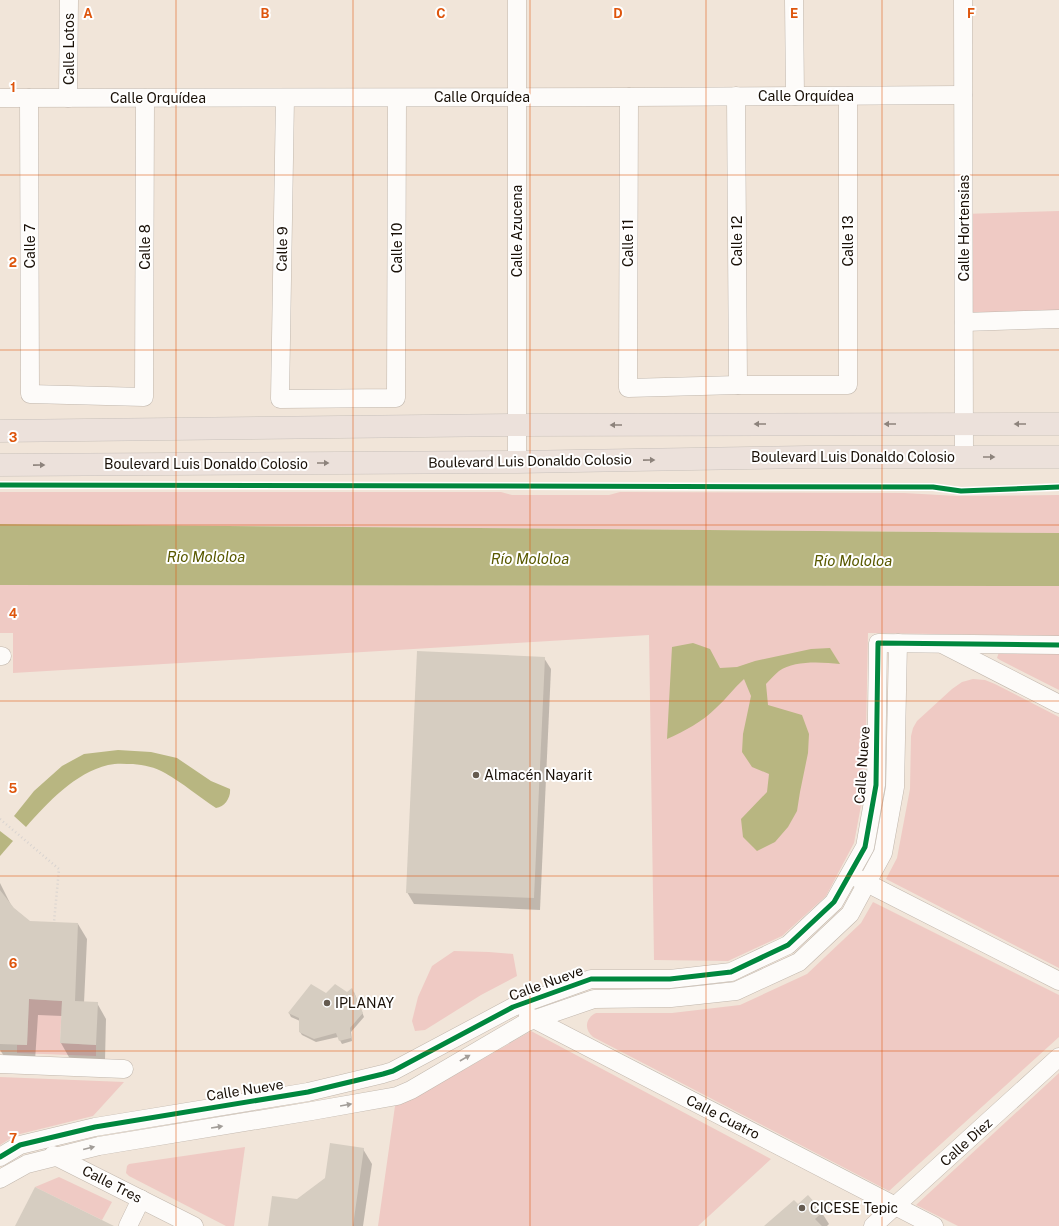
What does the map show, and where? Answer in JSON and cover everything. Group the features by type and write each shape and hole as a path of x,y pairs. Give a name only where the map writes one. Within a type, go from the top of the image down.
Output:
{"main road":[{"path":"807,457 828,446 951,443 957,438 964,424"},
{"path":"0,431 518,425 1059,424"},
{"name":"Boulevard Luis Donaldo Colosio","path":"0,465 518,462 807,457 1059,457"}],"street":[{"name":"Calle Lotos","path":"68,98 69,0"},
{"name":"Calle Azucena","path":"516,0 518,462"},
{"path":"794,0 795,96"},
{"name":"Calle Hortensias","path":"963,0 964,457"},
{"name":"Calle Orquídea","path":"0,98 397,98 963,95"},
{"name":"Calle 12","path":"736,96 738,385"},
{"name":"Calle 13","path":"738,385 848,385 848,96"},
{"name":"Calle 11","path":"629,97 628,388 738,385"},
{"name":"Calle 7","path":"29,98 30,394 144,397"},
{"name":"Calle 8","path":"144,397 145,98"},
{"name":"Calle 9","path":"280,399 284,98"},
{"name":"Calle 10","path":"280,399 396,398 397,98"},
{"path":"964,322 1059,319"},
{"name":"Calle Nueve","path":"0,1157 20,1145 95,1127 308,1092 393,1072 514,1007 591,979 670,979 731,972 788,945 834,902 865,847 876,785 878,643 898,643"},
{"path":"0,1179 27,1164 99,1146 397,1096 411,1090 527,1022 594,999 671,998 736,991 799,962 850,914 883,853 895,787 898,643 1059,645"},
{"path":"941,644 1059,704"},
{"path":"850,874 1059,981"},
{"name":"Calle Cuatro","path":"514,1007 535,1020 934,1226"},
{"name":"Calle Diez","path":"873,1226 1059,1057"},
{"path":"0,1064 124,1069"},
{"name":"Calle Tres","path":"30,1143 194,1226"},
{"path":"128,1226 141,1199"}],"path":[{"path":"0,819 59,869 54,922"}],"shaded area":[{"path":"1059,211 1059,319 964,322 964,214"},
{"path":"0,492 501,492 512,495 609,495 620,492 904,493 957,496 1059,495 1059,533 0,524"},
{"path":"0,585 1059,586 1059,636 868,633 865,784 854,843 826,896 782,936 728,961 654,960 649,635 13,673 13,633 0,633"},
{"path":"999,652 1059,653 1059,690 1000,660 997,658"},
{"path":"973,679 985,680 995,684 1059,717 1059,968 886,879 897,858 910,789 911,736 913,728 917,721 952,689 962,682"},
{"path":"873,902 1059,995 1059,1037 889,1191 593,1037 588,1031 588,1021 592,1015 596,1013 672,1013 740,1005 807,974 861,923"},
{"path":"454,951 513,954 517,976 481,995 425,1030 415,1031 412,1021 418,997 432,966"},
{"path":"29,999 62,1001 60,1043 96,1045 96,1056 17,1053 17,1045 27,1045"},
{"path":"531,1031 771,1159 698,1226 378,1226 395,1106 467,1068"},
{"path":"1059,1073 1059,1226 958,1226 916,1205"},
{"path":"0,1077 124,1082 93,1116 16,1135 0,1145"},
{"path":"245,1147 234,1226 226,1226 129,1176 126,1173 127,1166 129,1164"},
{"path":"59,1177 112,1202 102,1220 35,1187"}],"water":[{"name":"Río Mololoa","path":"0,524 1059,533 1059,586 0,585"},
{"path":"693,643 710,649 720,668 737,667 755,661 811,649 830,648 840,664 817,662 792,665 779,671 766,684 768,705 802,715 809,734 808,753 797,811 788,827 775,842 757,851 743,837 741,819 767,792 769,774 752,767 742,752 743,734 751,696 744,679 720,705 705,718 667,739 672,647"},
{"path":"118,750 151,752 177,758 211,781 230,789 228,798 225,804 216,808 178,781 157,769 137,764 115,764 96,769 73,782 43,808 26,827 14,816 34,791 62,766 84,754"},
{"path":"0,831 13,841 0,856"}],"building":[{"name":"Almacén Nayarit","path":"417,651 545,657 534,898 406,893"},
{"path":"0,890 14,908 30,921 78,923 75,1001 98,1002 96,1045 60,1043 62,1001 29,999 27,1045 0,1044"},
{"name":"IPLANAY","path":"311,984 326,993 335,984 347,992 352,988 363,1013 350,1028 351,1038 339,1041 336,1033 314,1039 299,1032 299,1018 288,1013"},
{"path":"330,1143 364,1148 353,1226 268,1226 272,1196 297,1199 325,1178"},
{"path":"35,1187 114,1226 15,1226"},
{"name":"CICESE Tepic","path":"808,1195 823,1212 815,1219 822,1226 764,1226 794,1200 798,1204"}],"cycle path":[{"path":"0,485 933,487 961,491 1059,487"},
{"path":"0,1157 20,1145 95,1127 308,1092 383,1074 393,1071 513,1007 591,979 670,979 731,972 788,945 834,902 865,847 876,785 878,643 1059,645"}],"place":[{"name":"Almacén Nayarit","path":"476,775"},
{"name":"IPLANAY","path":"327,1003"},
{"name":"CICESE Tepic","path":"802,1208"}]}
